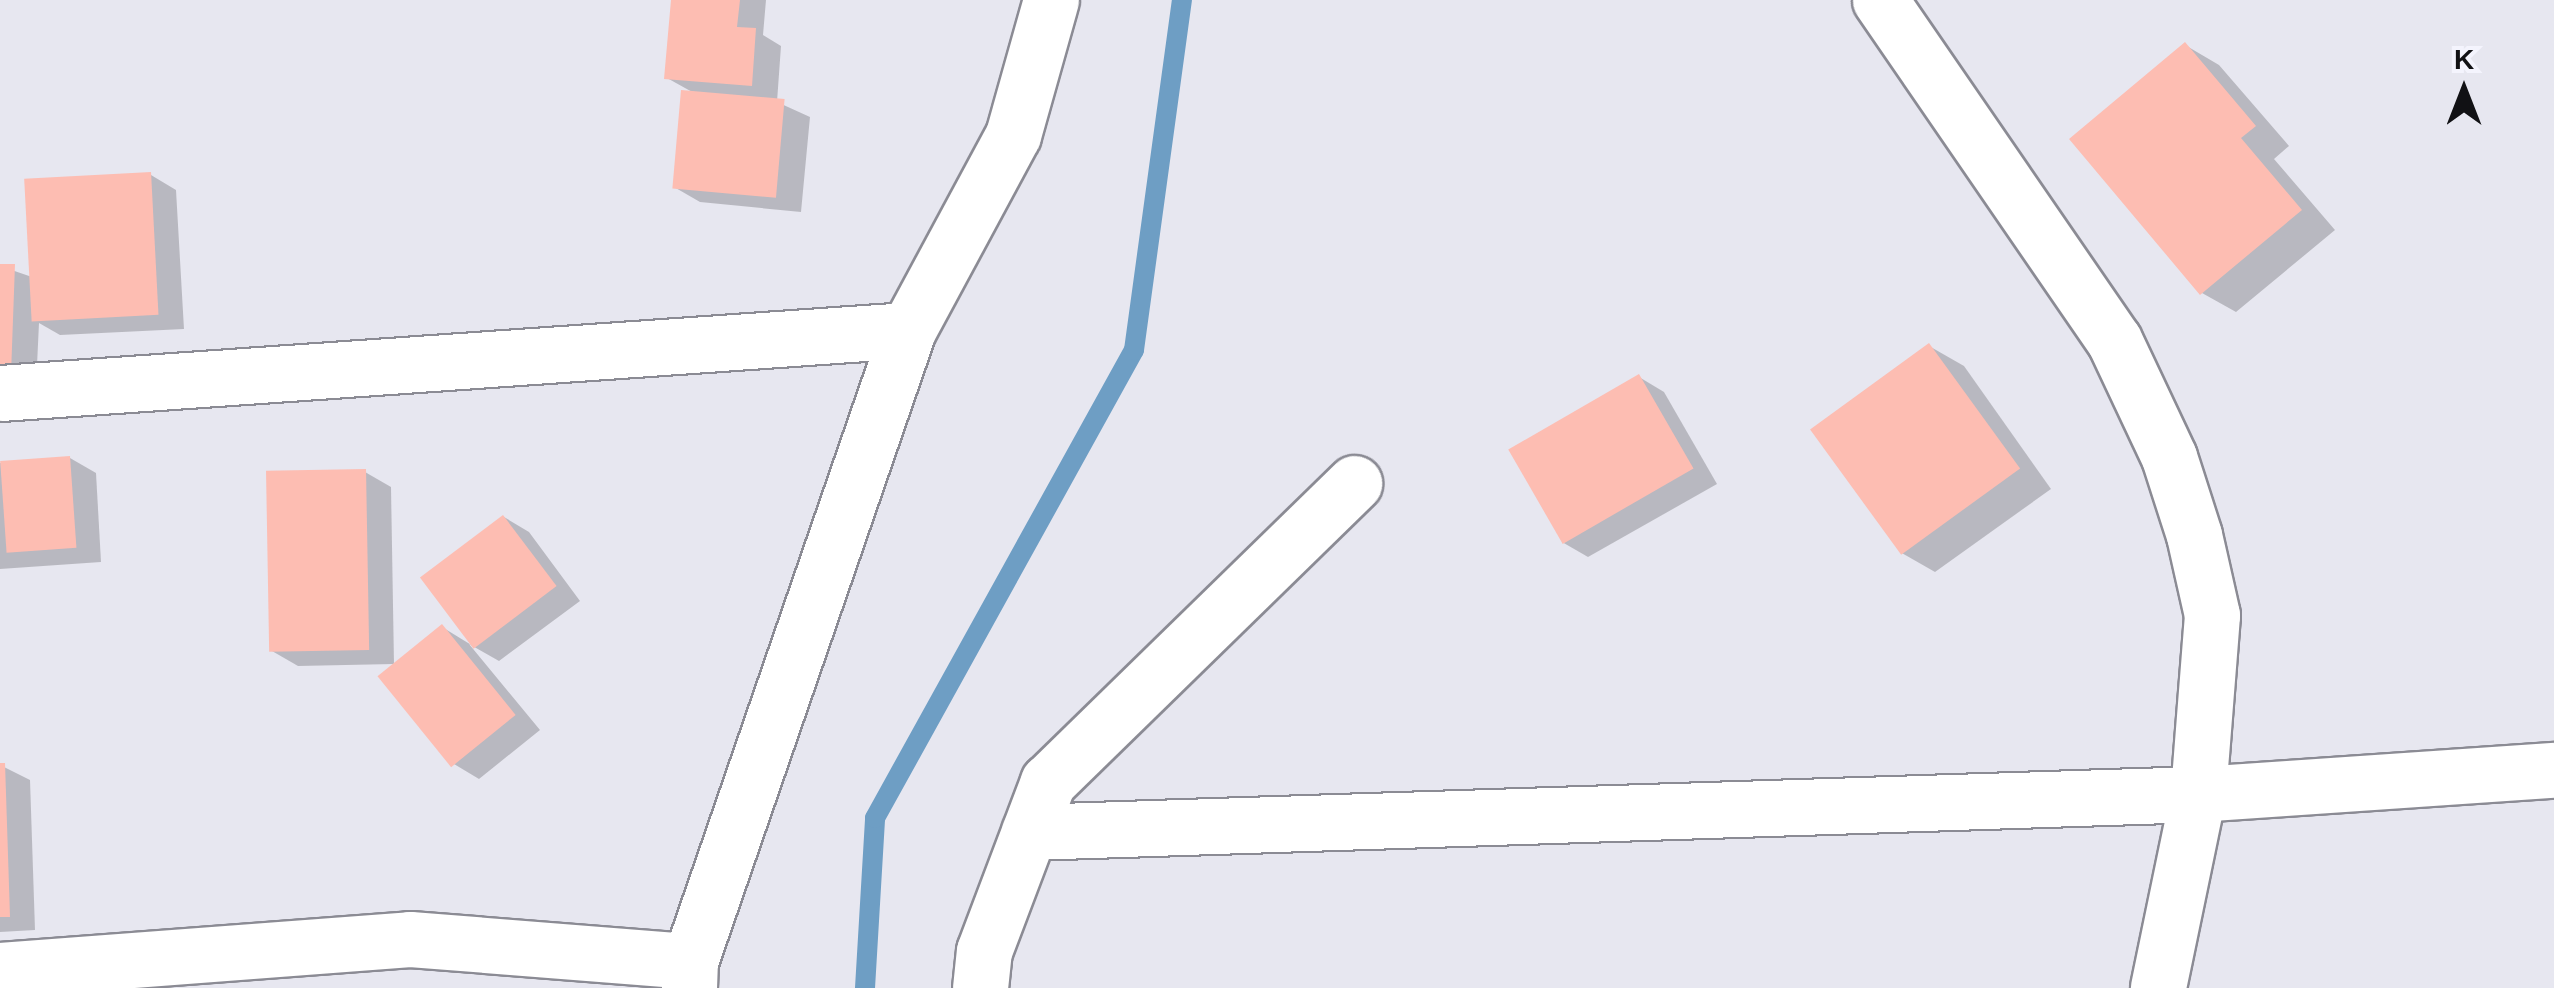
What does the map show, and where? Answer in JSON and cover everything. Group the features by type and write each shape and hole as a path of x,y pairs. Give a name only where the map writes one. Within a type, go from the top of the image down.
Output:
{"street":[{"path":"0,970 410,940 690,974 908,330 1013,135 1050,0"},
{"path":"1880,0 2088,298 2169,457 2212,615 2198,794 2158,988"},
{"path":"0,393 908,330"},
{"path":"980,988 984,951 1048,782 1354,483"},
{"path":"1029,832 2198,794 2554,770"}],"building":[{"path":"671,0 740,0 737,27 756,28 752,86 664,79"},
{"path":"2185,42 2256,126 2241,138 2302,210 2200,295 2069,139"},
{"path":"681,90 785,99 776,198 672,189"},
{"path":"151,172 158,315 32,321 24,179"},
{"path":"0,264 15,264 11,374 0,374"},
{"path":"1929,343 2020,468 1901,555 1810,429"},
{"path":"1639,374 1694,468 1563,544 1508,450"},
{"path":"70,456 76,548 7,553 0,461"},
{"path":"366,469 369,650 269,652 266,471"},
{"path":"503,515 557,586 474,649 420,578"},
{"path":"442,624 516,715 451,767 377,676"},
{"path":"0,763 5,763 10,917 0,917"}],"waterway":[{"path":"865,988 875,818 1134,350 1182,0"}]}
